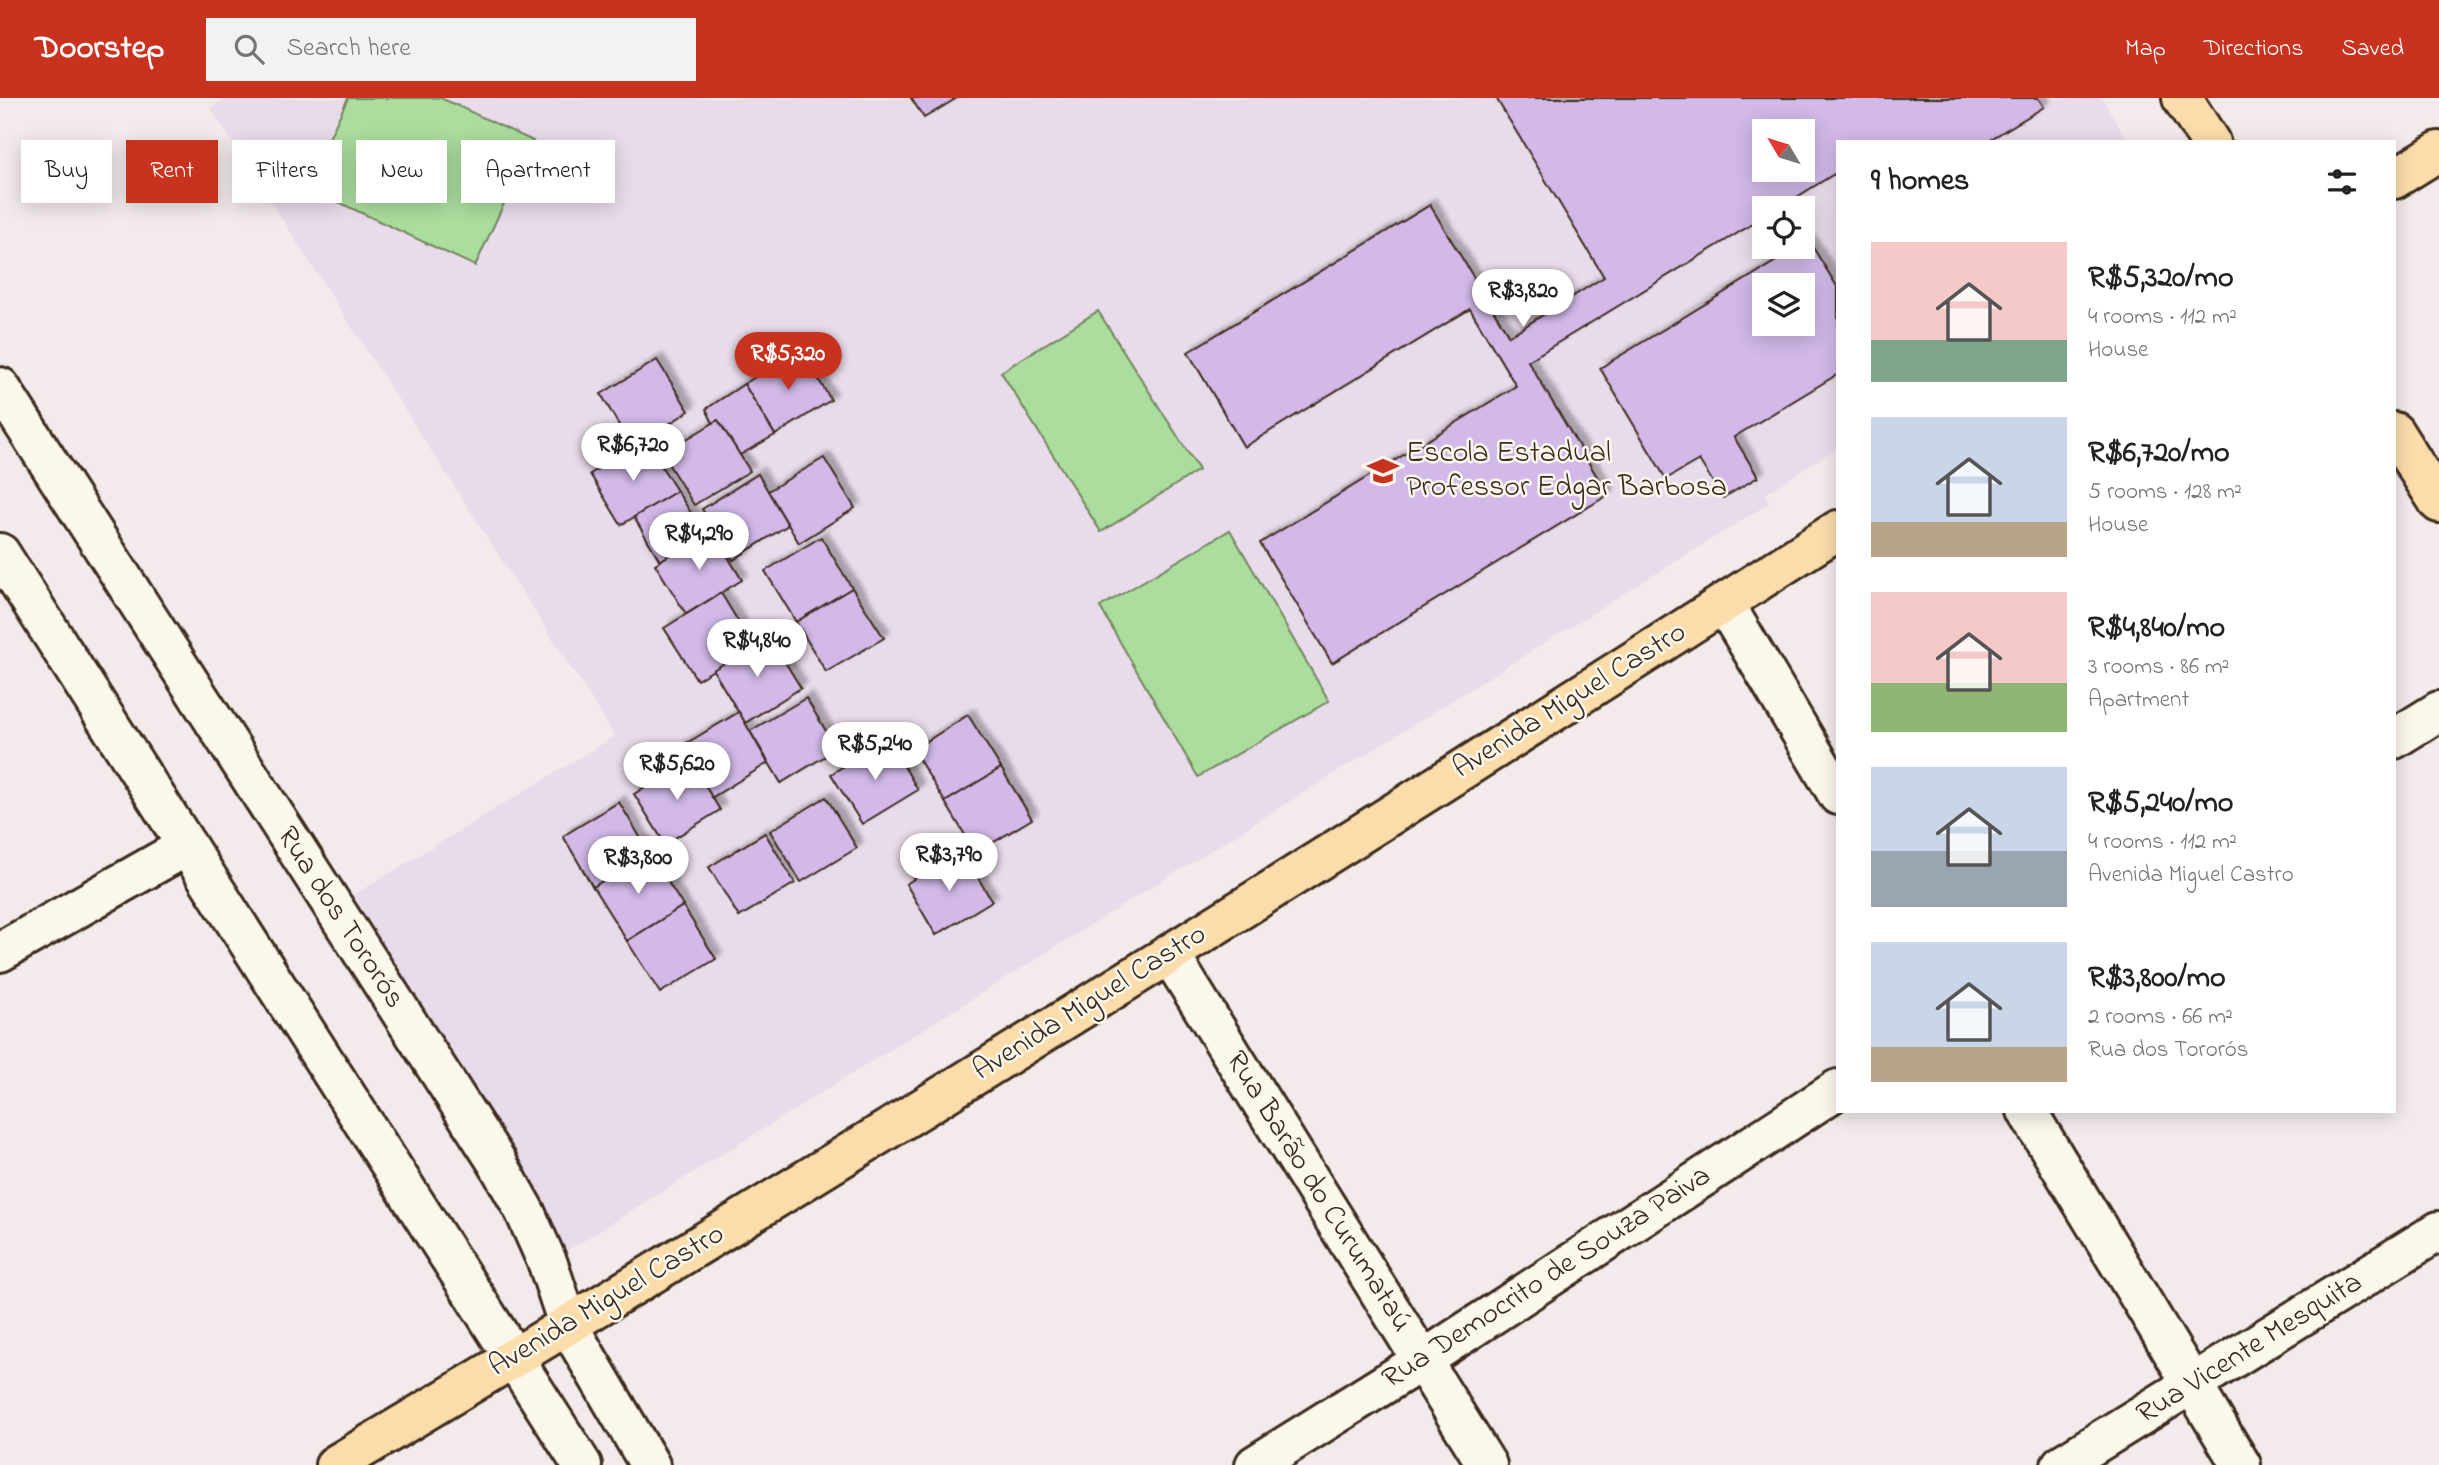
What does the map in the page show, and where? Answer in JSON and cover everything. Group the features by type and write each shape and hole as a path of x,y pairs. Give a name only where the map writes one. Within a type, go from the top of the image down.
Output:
{"main road":[{"path":"2182,98 2209,140"},
{"path":"2396,178 2439,151"},
{"path":"2396,435 2439,503"},
{"name":"Avenida Miguel Castro","path":"335,1465 569,1327 1170,955 1836,531"}],"street":[{"name":"Rua dos Tororós","path":"0,387 497,1162 525,1212 544,1254 569,1327 650,1465"},
{"path":"0,553 582,1465"},
{"path":"1724,603 1836,791"},
{"path":"2396,738 2439,710"},
{"path":"0,952 187,846"},
{"name":"Rua Barão do Curumataú","path":"1170,955 1487,1465"},
{"name":"Rua Democrito de Souza Paiva","path":"1255,1465 1423,1360 1836,1090"},
{"path":"2028,1113 2241,1465"},
{"name":"Rua Vicente Mesquita","path":"2061,1465 2439,1231"}],"shaded area":[{"path":"226,98 2102,98 2128,140 1836,140 1836,449 1765,494 1770,503 562,1254 347,899 615,736 271,203 342,203 342,140 232,140 232,142 210,108"}],"green space":[{"path":"348,98 441,98 531,140 461,140 461,203 504,203 475,266 340,203 342,140 328,140"},
{"path":"1098,311 1199,470 1101,532 1001,372"},
{"path":"1230,530 1329,701 1198,777 1100,607"}],"building":[{"path":"911,98 957,98 924,118"},
{"path":"1496,98 2038,98 2044,107 1989,140 1836,140 1836,177 1834,174 1798,196 1752,196 1752,224 1528,361 1608,495 1332,663 1260,543 1516,386 1470,309 1244,447 1188,352 1430,205 1509,336 1604,277"},
{"path":"1815,251 1836,285 1836,375 1734,437 1758,477 1723,498 1699,460 1666,479 1600,368 1752,276 1752,336 1815,336 1815,273 1756,273 1779,259 1815,259"},
{"path":"800,349 831,400 775,435 744,384"},
{"path":"657,360 689,411 632,448 601,394"},
{"path":"744,384 775,435 740,455 718,420 713,423 706,409"},
{"path":"718,420 750,471 694,505 662,454"},
{"path":"645,440 677,491 621,525 590,474"},
{"path":"824,458 855,508 799,543 768,491"},
{"path":"758,474 788,525 733,560 702,509"},
{"path":"677,491 704,533 660,561 634,517"},
{"path":"711,529 742,580 686,614 655,564"},
{"path":"821,537 852,588 796,622 765,571"},
{"path":"852,588 884,638 826,672 796,622"},
{"path":"721,593 753,646 697,680 664,628"},
{"path":"769,636 801,688 745,723 713,670"},
{"path":"806,698 837,749 781,783 750,731"},
{"path":"739,712 768,763 711,798 680,747"},
{"path":"968,715 1001,768 945,802 913,750"},
{"path":"888,739 918,790 862,824 831,774"},
{"path":"689,760 720,810 665,844 634,794"},
{"path":"1001,768 1032,819 976,853 945,802"},
{"path":"826,797 857,848 801,882 770,831"},
{"path":"619,802 649,852 593,887 563,836"},
{"path":"765,833 795,883 739,917 709,867"},
{"path":"961,850 992,901 936,935 906,884"},
{"path":"649,852 683,906 627,941 593,887"},
{"path":"683,906 716,959 660,993 627,941"}],"place":[{"name":"Escola Estadual Professor Edgar Barbosa","path":"1383,471"}]}
